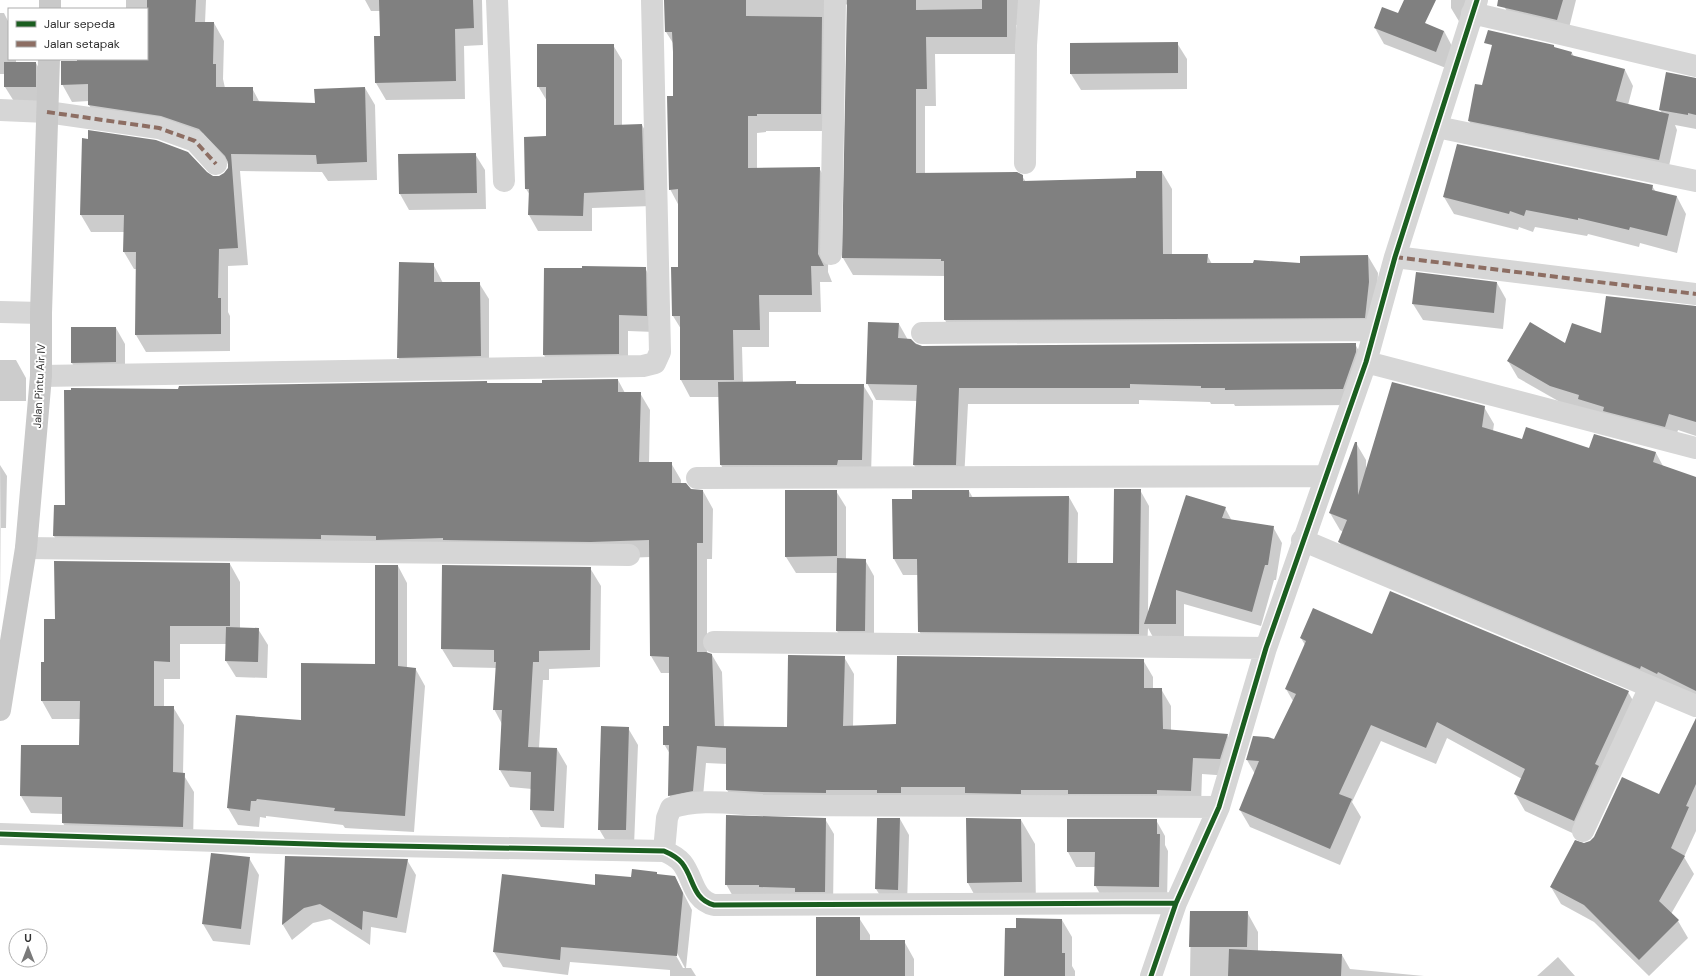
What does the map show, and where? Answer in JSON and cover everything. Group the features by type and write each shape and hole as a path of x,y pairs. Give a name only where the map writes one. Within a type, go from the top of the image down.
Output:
{"main road":[{"name":"Jalan Pintu Air IV","path":"0,710 4,672 26,548 41,376 41,313 49,60"}],"street":[{"path":"497,0 504,181"},
{"path":"41,376 643,366 655,363 660,352 652,0"},
{"path":"831,254 836,0"},
{"path":"1025,163 1026,45 1029,0"},
{"path":"1151,976 1176,903 1219,807 1266,648 1302,540 1366,362 1394,257 1437,127 1474,7 1696,66"},
{"path":"0,110 47,112 159,128 195,141 216,164"},
{"path":"1437,127 1696,181"},
{"path":"1394,257 1696,294"},
{"path":"0,312 41,313"},
{"path":"922,333 1374,330"},
{"path":"1366,362 1696,448"},
{"path":"697,478 1325,476"},
{"path":"1302,540 1696,706"},
{"path":"26,548 629,555"},
{"path":"714,642 1266,648"},
{"path":"1583,831 1650,686"},
{"path":"664,851 667,818 671,808 680,805 707,803 1219,807"},
{"path":"0,834 334,845 664,851 677,858 683,864 700,899 714,905 1176,903"}],"building":[{"path":"147,0 196,0 195,22 214,22 213,64 216,64 216,87 253,87 253,101 315,103 314,89 365,87 367,162 317,164 316,155 231,154 238,248 219,249 218,298 221,298 221,334 135,335 136,252 123,252 124,215 80,215 82,138 88,139 88,130 156,140 188,152 207,172 213,176 219,176 228,168 228,162 225,156 199,129 161,116 88,105 88,84 61,85 61,61 148,60"},
{"path":"379,0 473,0 474,28 455,29 456,81 375,83 374,36 380,36"},
{"path":"664,0 746,0 746,16 822,17 821,114 757,114 757,116 748,116 748,168 820,167 818,254 824,266 811,266 812,295 759,295 760,330 733,330 734,380 680,380 680,316 672,316 671,267 678,267 678,189 669,190 667,96 673,96 673,52 672,32 665,32"},
{"path":"847,0 916,0 916,10 982,9 982,0 1007,0 1007,37 926,37 927,89 916,89 916,173 1017,172 1023,175 1023,181 1136,178 1136,171 1162,171 1163,254 1208,254 1207,263 1253,263 1254,260 1300,263 1300,256 1368,255 1369,282 1365,318 944,320 944,261 941,261 941,259 842,258"},
{"path":"1404,0 1436,0 1425,23 1444,31 1436,52 1374,28 1382,7 1398,13"},
{"path":"1498,0 1563,0 1557,20 1497,6"},
{"path":"1488,30 1554,45 1554,47 1572,52 1571,55 1625,69 1616,101 1669,114 1659,160 1468,121 1475,84 1482,85 1492,45 1484,43"},
{"path":"1178,42 1178,73 1070,74 1070,43"},
{"path":"537,44 614,44 614,125 642,124 644,190 584,193 583,216 528,215 529,189 525,189 524,137 546,136 546,87 537,87"},
{"path":"4,62 36,62 36,87 4,87"},
{"path":"1666,72 1696,78 1696,115 1659,110"},
{"path":"1457,144 1653,185 1652,190 1677,196 1667,236 1630,227 1629,230 1578,218 1578,220 1526,210 1524,216 1510,211 1509,214 1443,197"},
{"path":"476,153 477,193 399,194 398,154"},
{"path":"399,262 434,263 434,282 480,282 481,356 397,358"},
{"path":"582,266 646,267 647,316 619,315 619,354 543,355 544,268 582,268"},
{"path":"1416,272 1497,282 1494,313 1412,304"},
{"path":"1606,296 1696,306 1696,422 1669,414 1665,427 1603,411 1604,407 1578,399 1579,395 1550,386 1507,361 1530,322 1565,343 1572,323 1601,333"},
{"path":"868,322 899,323 898,338 911,339 916,344 922,346 1356,343 1356,352 1343,389 1225,390 1225,388 1201,388 1201,386 1130,384 1130,388 959,388 956,465 913,465 917,385 866,384"},
{"path":"71,327 116,327 116,362 71,363"},
{"path":"618,379 618,392 641,392 639,462 672,462 672,483 686,483 691,489 703,490 703,543 697,543 697,652 712,654 715,726 787,727 788,655 845,656 843,726 896,724 897,656 1144,659 1144,688 1162,688 1163,729 1228,734 1220,759 1193,758 1191,791 1157,790 1157,794 1068,794 1068,790 1021,790 1021,794 965,793 965,787 901,787 901,793 877,793 877,790 826,790 826,793 762,792 726,790 726,748 697,746 693,791 668,796 669,745 663,745 663,726 669,726 669,657 650,656 649,540 591,542 443,540 443,538 376,540 376,536 321,535 321,539 53,536 54,505 65,505 64,390 71,390 71,388 178,389 179,386 487,381 487,383 542,383 542,380"},
{"path":"796,381 796,384 864,384 862,460 838,460 837,465 720,465 718,382"},
{"path":"1392,382 1485,406 1482,427 1522,439 1526,427 1589,448 1594,434 1656,452 1653,462 1696,477 1696,691 1658,672 1657,674 1641,666 1640,669 1338,542 1347,520 1329,513 1355,442 1357,442 1358,495"},
{"path":"1114,489 1141,489 1139,634 918,632 917,559 893,559 892,499 912,499 912,490 969,490 969,497 1069,496 1068,563 1113,563"},
{"path":"785,490 837,490 837,556 785,557"},
{"path":"1186,495 1226,507 1222,518 1274,526 1268,565 1265,565 1252,612 1176,590 1176,624 1144,624"},
{"path":"837,558 866,559 865,631 836,631"},
{"path":"54,561 230,563 230,626 170,626 170,662 154,661 154,706 174,706 173,772 185,773 183,827 62,823 62,797 20,796 21,745 79,745 80,701 41,701 41,662 44,662 44,619 55,619"},
{"path":"375,565 398,565 398,666 416,668 405,816 334,811 335,808 257,799 256,801 251,801 250,811 227,808 236,715 301,720 301,663 375,664"},
{"path":"442,565 591,567 590,650 539,651 539,662 533,662 528,747 557,748 554,811 530,810 531,772 499,770 502,710 493,710 496,662 494,662 494,650 441,649"},
{"path":"1390,591 1629,691 1595,764 1599,766 1574,821 1514,794 1525,769 1437,722 1426,748 1371,725 1339,794 1352,799 1330,849 1239,810 1259,761 1246,760 1253,736 1274,739 1296,694 1285,689 1306,641 1300,638 1313,608 1372,634"},
{"path":"226,627 259,628 258,662 225,661"},
{"path":"1696,718 1696,784 1686,806 1689,807 1671,848 1685,856 1659,901 1679,920 1639,960 1584,905 1550,887 1575,840 1584,843 1590,841 1594,837 1622,777 1659,794"},
{"path":"601,726 629,727 626,830 598,830"},
{"path":"726,815 826,818 825,892 795,892 795,888 759,887 759,885 725,885"},
{"path":"877,818 900,818 898,890 875,889"},
{"path":"966,818 1021,819 1022,882 967,883"},
{"path":"1067,819 1157,819 1157,834 1160,834 1159,887 1094,886 1095,852 1067,852"},
{"path":"211,853 250,857 241,929 202,924"},
{"path":"285,856 408,859 397,918 363,911 362,930 320,904 304,908 282,925"},
{"path":"632,869 675,876 683,893 677,956 561,947 560,960 493,952 502,874 595,885 595,874 631,877"},
{"path":"1190,911 1248,911 1247,947 1189,947"},
{"path":"816,917 860,917 860,940 905,940 905,976 816,976"},
{"path":"1016,918 1062,919 1062,953 1065,953 1065,976 1004,976 1005,928 1016,928"},
{"path":"1229,949 1342,954 1341,976 1228,976"}],"marked path":[{"path":"47,112 159,128 195,141 216,164"},
{"path":"1395,257 1696,294"}],"cycle path":[{"path":"1151,976 1176,903 1219,807 1266,648 1366,362 1395,257 1477,0"},
{"path":"0,834 342,845 664,851 674,856 682,863 697,893 701,898 714,905 1176,903"}]}
